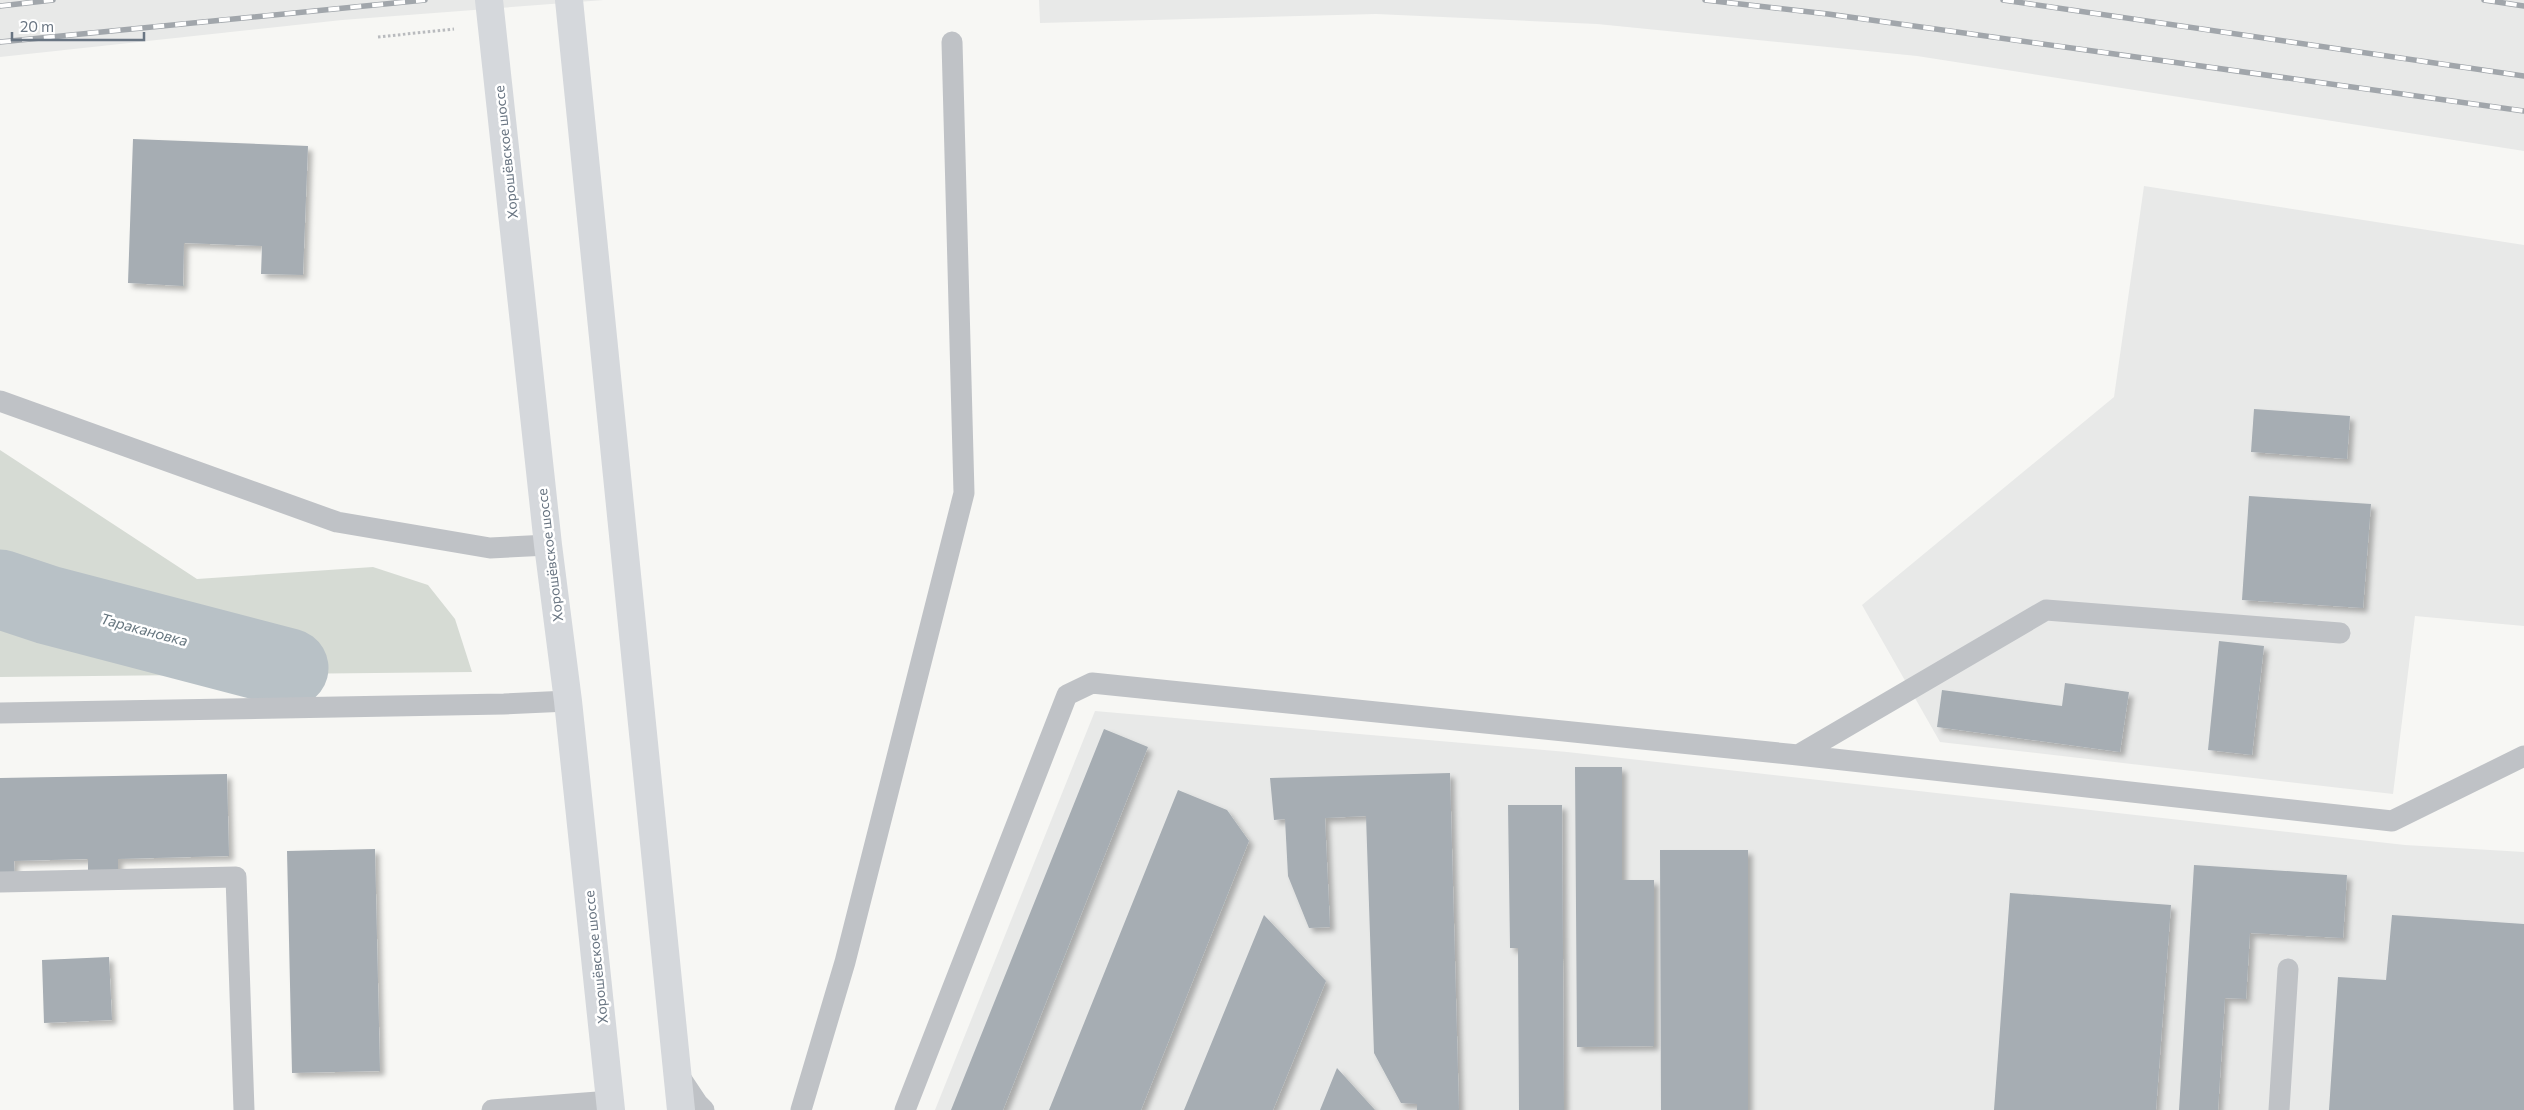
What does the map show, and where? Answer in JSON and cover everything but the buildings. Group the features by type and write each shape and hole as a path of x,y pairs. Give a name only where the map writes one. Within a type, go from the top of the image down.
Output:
{"main road":[{"name":"Хорошёвское шоссе","path":"489,0 548,545 568,701 611,1106"},
{"path":"569,0 681,1110"}],"lane":[{"path":"801,1110 845,962 964,493 952,42"},
{"path":"0,401 337,522 490,548 548,545"},
{"path":"1798,755 2046,610 2340,633"},
{"path":"904,1110 1067,695 1092,683 1798,755 2392,821 2524,756"},
{"path":"0,713 568,701"},
{"path":"0,882 236,877 244,1110"},
{"path":"2279,1110 2288,969"},
{"path":"678,1074 704,1110"},
{"path":"492,1110 611,1106"}],"path":[{"path":"378,37 460,28"}],"shaded area":[{"path":"0,0 604,0 342,20 0,57"},
{"path":"1039,0 2524,0 2524,151 1917,56 1597,24 1376,14 1040,23"},
{"path":"2144,186 2524,245 2524,626 2415,616 2393,794 1940,742 1862,605 2114,397"},
{"path":"0,450 197,579 373,567 428,585 455,619 472,672 0,677"},
{"path":"1095,711 1567,752 2405,845 2524,852 2524,1110 935,1110"}],"waterway":[{"name":"Таракановка","path":"0,589 48,605 289,668"}],"railway":[{"path":"0,6 53,0"},
{"path":"0,42 425,0"},
{"path":"1705,0 1828,14 2524,111"},
{"path":"2003,0 2524,76"},
{"path":"2484,0 2524,6"}]}
